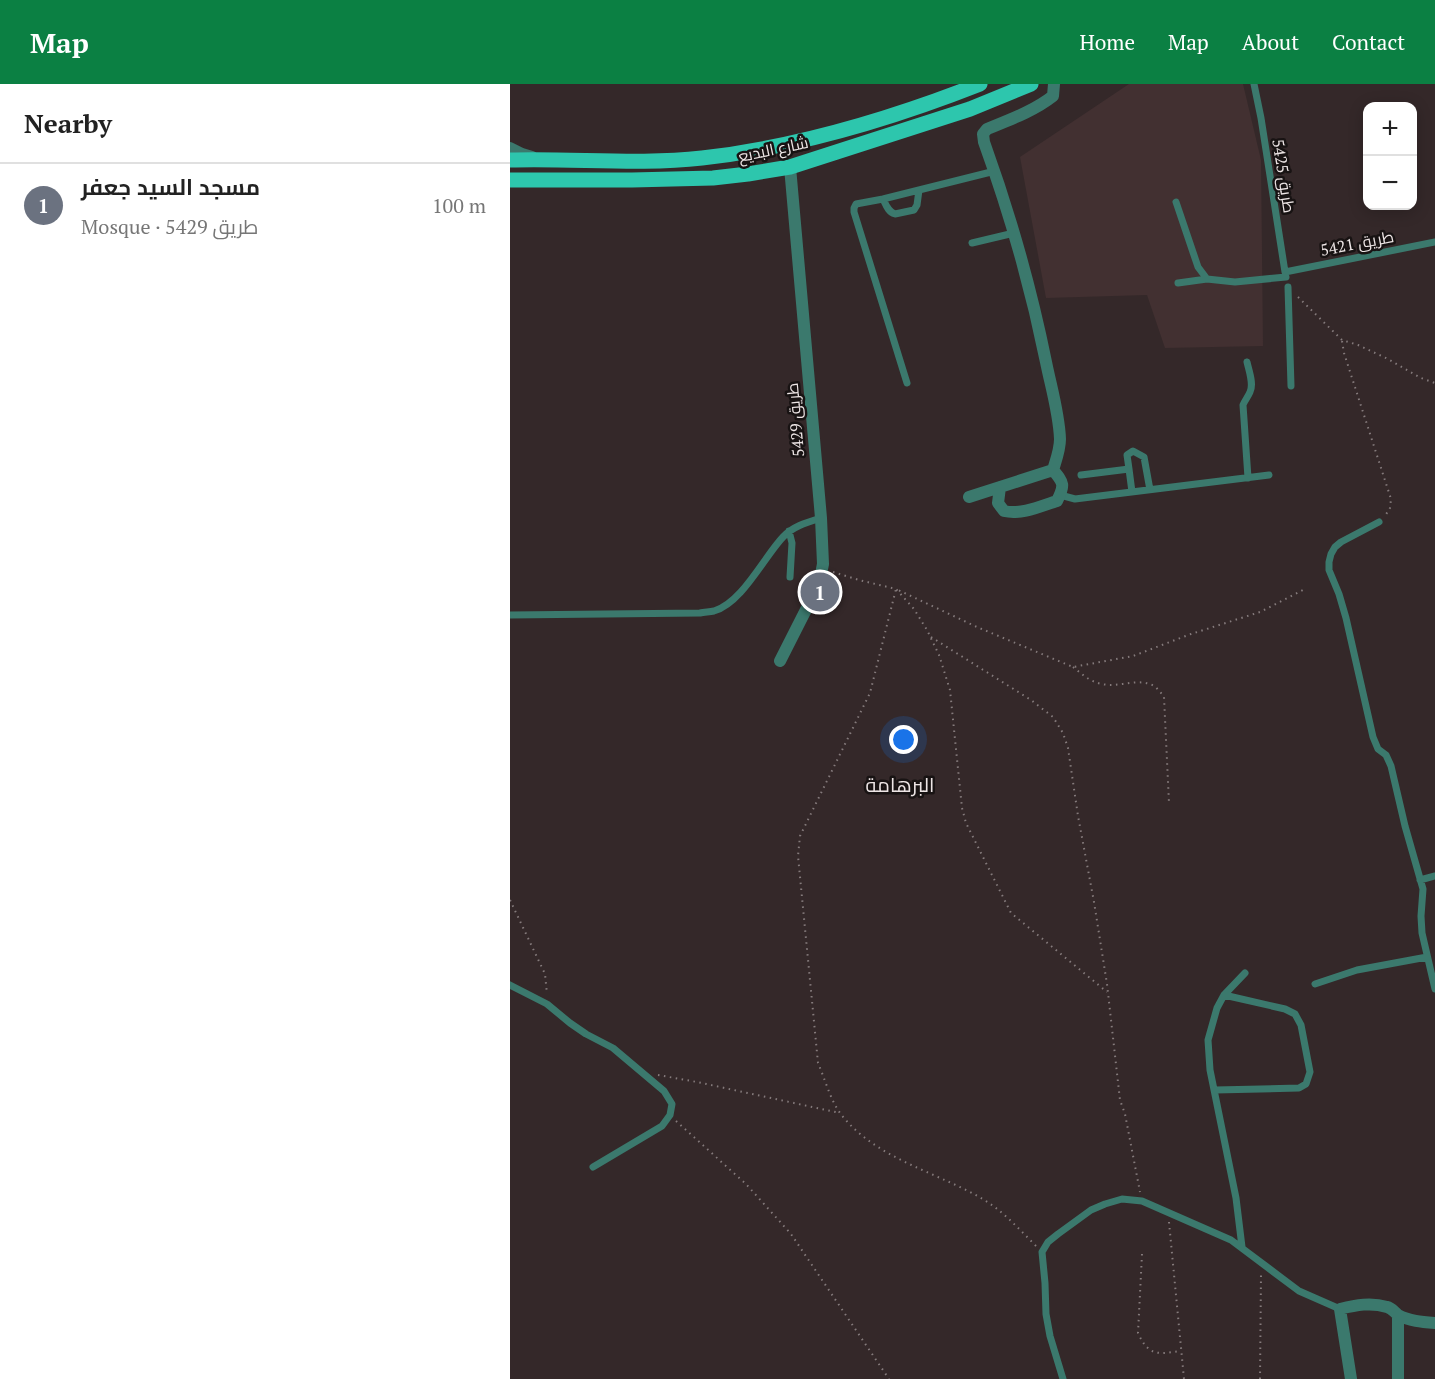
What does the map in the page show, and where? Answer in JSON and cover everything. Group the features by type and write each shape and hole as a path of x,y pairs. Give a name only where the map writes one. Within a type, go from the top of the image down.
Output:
{"main road":[{"name":"شارع البديع","path":"510,160 668,160 701,158 777,147 869,124 980,84"},
{"name":"شارع البديع","path":"510,180 713,178 790,167 970,109 1031,84"}],"street":[{"path":"1053,470 1059,452 1060,439 1039,325 1014,232 983,134 987,129 1048,100 1053,96 1054,84"},
{"path":"510,148 542,159"},
{"name":"طريق 5429","path":"780,661 819,584 823,546 790,167"},
{"path":"969,497 1053,470"},
{"path":"1000,487 998,503 1004,511 1012,513 1027,511 1058,501 1063,490 1063,483 1053,470"},
{"path":"1351,1379 1340,1309 1361,1304 1376,1304 1390,1307 1398,1315 1414,1321 1435,1323"},
{"path":"1398,1315 1398,1379"}],"lane":[{"name":"طريق 5425","path":"1254,84 1286,274"},
{"path":"907,383 854,208 856,204 994,171"},
{"path":"883,199 892,213 914,210 919,190"},
{"path":"1176,202 1198,267 1207,279"},
{"path":"972,243 1014,232"},
{"name":"طريق 5421","path":"1178,283 1207,279 1235,282 1286,274 1435,242"},
{"path":"1288,287 1292,386"},
{"path":"1247,362 1252,385 1243,405 1248,478"},
{"path":"1132,492 1127,455 1133,451 1144,457 1150,490"},
{"path":"1080,474 1129,469"},
{"path":"1060,495 1075,499 1269,475"},
{"path":"510,615 716,611 736,597 789,531 820,518"},
{"path":"1379,522 1335,547 1331,554 1329,570 1343,607 1373,737 1378,749 1386,755 1395,777 1405,826 1423,889 1422,933 1435,989"},
{"path":"789,531 792,543 790,577"},
{"path":"1420,880 1435,876"},
{"path":"1315,984 1357,970 1427,957"},
{"path":"1242,1247 1236,1198 1210,1070 1208,1040 1216,1008 1224,995 1245,972"},
{"path":"510,985 547,1004 578,1029 613,1048 664,1091 672,1104 670,1115 662,1126 592,1167"},
{"path":"1215,1090 1299,1088 1306,1084 1310,1072 1301,1025 1295,1014 1285,1009 1224,995"},
{"path":"1063,1379 1046,1314 1042,1252 1048,1242 1091,1210 1122,1199 1142,1201 1231,1239 1299,1291 1340,1309"}],"path":[{"path":"1288,287 1342,340 1388,359 1421,378 1435,383"},
{"path":"1342,340 1391,499 1386,516 1379,522"},
{"path":"822,568 896,589 977,627 1073,667 1090,680 1100,684 1144,682 1155,687 1164,697 1169,803"},
{"path":"896,589 914,609 939,655 950,690 962,808 966,823 1011,913 1108,993"},
{"path":"896,589 870,693 800,836 798,856 818,1063 840,1113 860,1134 883,1151 981,1198 1000,1210 1042,1252"},
{"path":"1073,667 1133,656 1191,634 1260,612 1305,589"},
{"path":"931,637 1031,700 1053,717 1063,733 1068,748 1094,902 1108,993 1120,1100 1125,1114 1142,1201"},
{"path":"510,900 545,974 548,990 547,1004"},
{"path":"640,1071 840,1113"},
{"path":"670,1115 746,1184 792,1234 889,1379"},
{"path":"1168,1213 1184,1379"},
{"path":"1142,1254 1138,1333 1143,1345 1151,1352 1159,1354 1181,1351"},
{"path":"1260,1379 1262,1262"}],"shaded area":[{"path":"1129,84 1243,84 1261,160 1263,346 1165,348 1147,295 1046,298 1020,157"}],"place":[{"name":"مسجد السيد جعفر","path":"820,592"}],"district":[{"name":"البرهامة","path":"900,785"}]}
